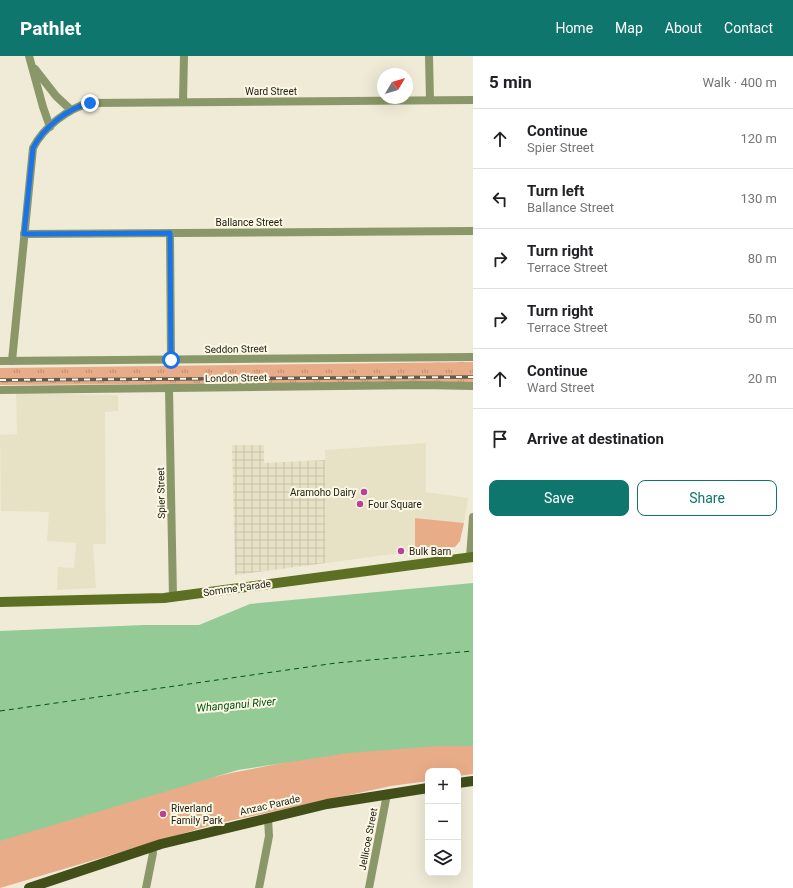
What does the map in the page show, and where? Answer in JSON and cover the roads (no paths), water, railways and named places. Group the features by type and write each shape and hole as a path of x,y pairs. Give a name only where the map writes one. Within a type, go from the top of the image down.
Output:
{"main road":[{"name":"Somme Parade","path":"0,602 173,597 472,557"},
{"path":"461,783 473,781"},
{"name":"Anzac Parade","path":"29,888 151,848 268,818 327,804 425,788"}],"street":[{"path":"29,56 50,127"},
{"path":"183,102 184,56"},
{"path":"429,56 430,100"},
{"path":"32,66 56,96 71,110"},
{"name":"Ward Street","path":"12,361 33,148 37,141 50,127 71,110 90,103 473,100"},
{"name":"Ballance Street","path":"24,234 473,231"},
{"path":"170,233 171,360"},
{"name":"Seddon Street","path":"0,361 473,357"},
{"name":"London Street","path":"0,390 422,385 473,386"},
{"name":"Spier Street","path":"169,389 173,597"},
{"path":"472,557 473,517"},
{"name":"Jellicoe Street","path":"369,888 387,794"},
{"path":"259,888 269,836 268,818"},
{"path":"146,888 152,859 151,848"}],"water":[{"name":"Whanganui River","path":"473,583 473,746 438,746 349,753 238,770 0,841 0,631 144,625 199,625 250,604"}],"railway":[{"path":"0,380 473,377"}],"place":[{"name":"Aramoho Dairy","path":"364,492"},
{"name":"Four Square","path":"360,504"},
{"name":"Bulk Barn","path":"401,551"},
{"name":"Riverland Family Park","path":"163,814"}]}
